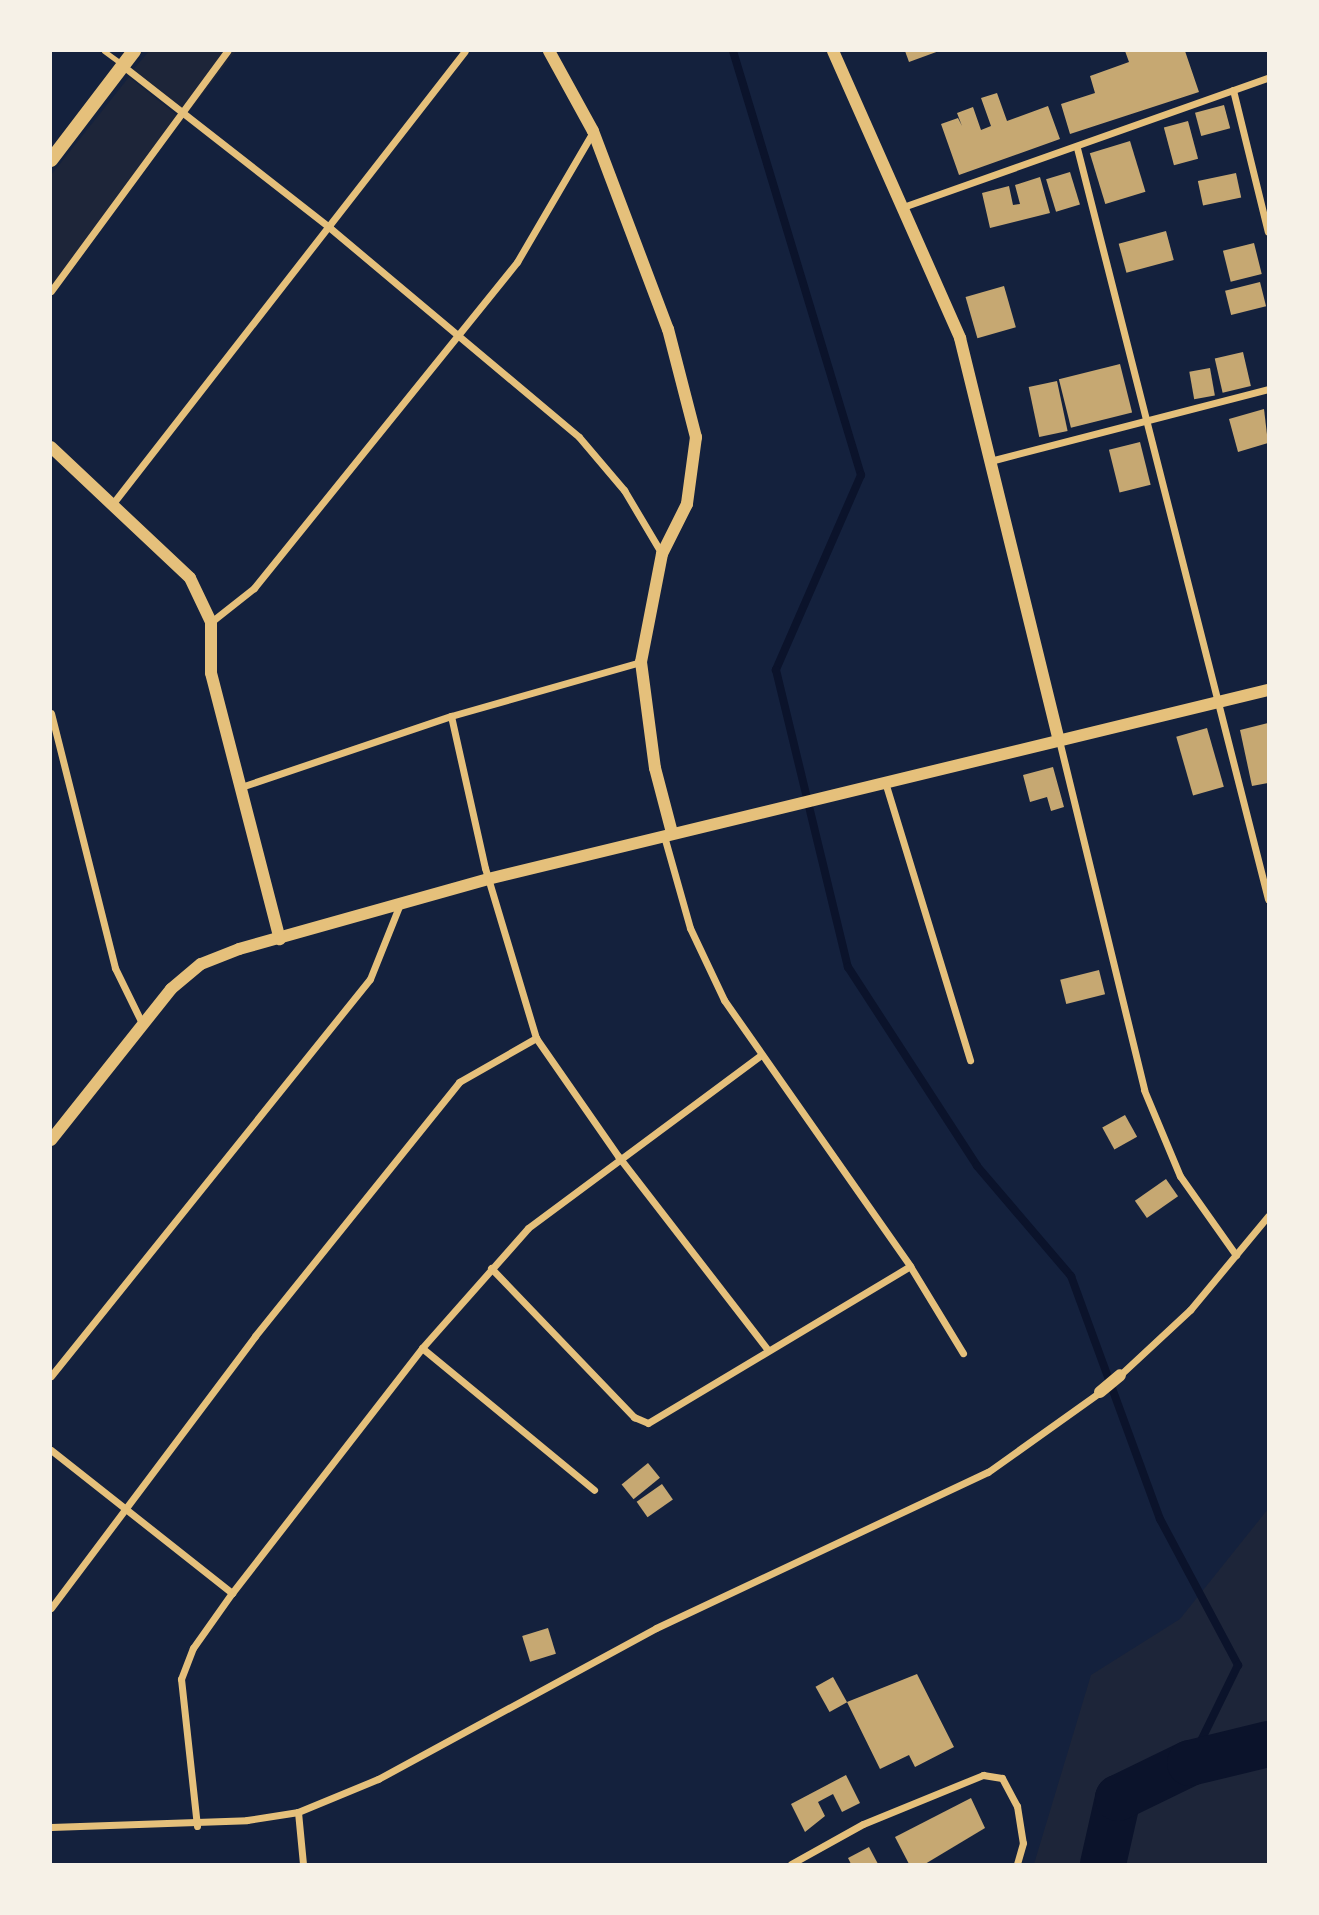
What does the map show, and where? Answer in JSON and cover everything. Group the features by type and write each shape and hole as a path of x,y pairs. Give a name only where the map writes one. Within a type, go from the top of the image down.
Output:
{"main road":[{"path":"51,160 134,51"}],"street":[{"path":"51,291 228,51"},
{"path":"114,502 466,51"},
{"path":"549,51 593,131 668,329 696,438 687,505 662,554 640,662 668,834 691,928 724,1000 910,1266 963,1353"},
{"path":"833,51 960,338 994,460 1144,1090 1180,1175 1236,1255"},
{"path":"123,65 180,114 330,228 452,335 579,437 624,490 662,554"},
{"path":"903,207 1077,148 1268,78"},
{"path":"1233,90 1268,233"},
{"path":"211,622 254,588 452,335 517,262 593,131"},
{"path":"1077,148 1268,899"},
{"path":"994,460 1268,389"},
{"path":"52,451 114,502 190,578 211,622 211,673 280,939"},
{"path":"241,788 451,716 640,662"},
{"path":"51,1140 142,1023 201,964 401,902 488,879 1268,690"},
{"path":"51,713 115,968 142,1023"},
{"path":"451,716 488,879 536,1038 618,1156 768,1350"},
{"path":"885,782 970,1060"},
{"path":"51,1376 370,979 401,902"},
{"path":"51,1608 459,1082 536,1038"},
{"path":"197,1826 181,1679 193,1648 232,1593 422,1348 528,1228 618,1156 761,1055"},
{"path":"51,1828 197,1826 298,1812 378,1779 656,1628 988,1472 1120,1375 1236,1255 1268,1216"},
{"path":"491,1268 635,1417 648,1423 910,1266"},
{"path":"422,1348 594,1490"},
{"path":"51,1450 232,1593"},
{"path":"791,1864 956,1782 1002,1778 1017,1807 1023,1843 1017,1864"},
{"path":"298,1812 303,1864"}],"lane":[{"path":"104,51 123,65"}],"shaded area":[{"path":"149,51 236,51 187,114 133,70"},
{"path":"129,77 183,120 51,290 51,175"},
{"path":"1268,1509 1268,1864 1034,1864 1091,1675 1180,1619"}],"building":[{"path":"905,51 939,51 909,62"},
{"path":"1125,51 1185,51 1199,92 1070,134 1061,104 1095,93 1090,76 1129,62"},
{"path":"997,93 1007,121 1048,106 1060,139 959,175 941,124 958,118 962,126 957,113 973,107 981,130 991,126 981,98"},
{"path":"1224,105 1230,128 1201,136 1195,113"},
{"path":"1188,121 1198,159 1174,165 1164,127"},
{"path":"1130,141 1145,192 1105,204 1090,153"},
{"path":"1070,172 1080,205 1056,212 1046,179"},
{"path":"1236,173 1241,197 1203,206 1198,181"},
{"path":"1040,177 1050,213 990,228 982,193 1009,186 1013,205 1020,204 1015,185"},
{"path":"1166,231 1174,260 1126,273 1119,244"},
{"path":"1254,243 1262,274 1231,282 1223,251"},
{"path":"1260,282 1266,306 1231,315 1225,291"},
{"path":"1004,286 1016,327 977,338 966,297"},
{"path":"1243,352 1251,386 1223,393 1215,359"},
{"path":"1120,364 1132,413 1071,428 1059,379"},
{"path":"1210,368 1215,396 1194,399 1189,372"},
{"path":"1057,381 1068,431 1039,437 1029,387"},
{"path":"1264,409 1268,443 1238,452 1229,419"},
{"path":"1140,442 1151,485 1120,492 1109,450"},
{"path":"1268,723 1268,783 1252,786 1240,730"},
{"path":"1207,728 1224,787 1193,795 1176,737"},
{"path":"1053,767 1064,807 1051,811 1047,797 1030,802 1023,775"},
{"path":"1099,970 1105,994 1066,1004 1060,980"},
{"path":"1125,1115 1137,1137 1114,1149 1102,1128"},
{"path":"1166,1179 1178,1196 1147,1218 1135,1201"},
{"path":"648,1463 660,1478 634,1499 622,1484"},
{"path":"662,1484 673,1500 648,1517 637,1502"},
{"path":"548,1628 556,1654 530,1662 522,1636"},
{"path":"917,1674 954,1747 915,1767 909,1755 880,1769 847,1702"},
{"path":"833,1677 847,1702 830,1712 816,1687"},
{"path":"846,1775 860,1803 842,1812 833,1794 818,1802 825,1816 805,1832 791,1804"},
{"path":"971,1798 985,1828 925,1864 909,1864 895,1837"},
{"path":"869,1847 878,1864 851,1864 848,1858"}],"waterway":[{"path":"733,51 861,475 776,670 848,967 977,1166 1071,1276 1160,1519 1238,1665 1190,1763"},
{"path":"1103,1864 1118,1798 1190,1763 1268,1744"}]}
